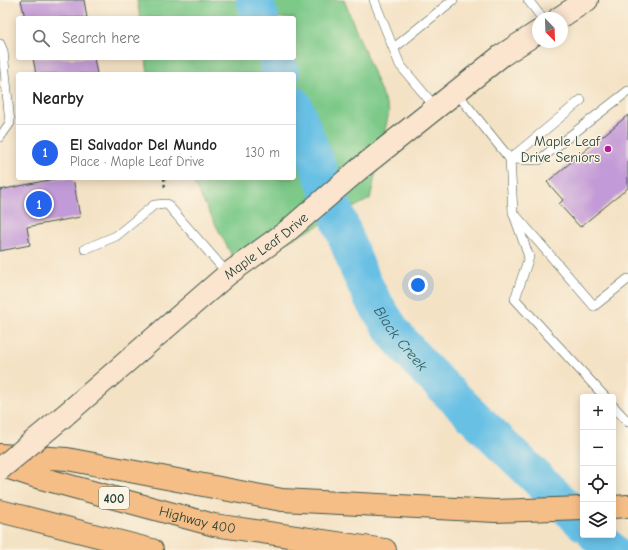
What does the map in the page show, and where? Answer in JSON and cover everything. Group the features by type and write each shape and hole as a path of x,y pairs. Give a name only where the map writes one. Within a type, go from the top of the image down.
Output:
{"highway":[{"path":"3,465 67,459 282,500 495,511 580,508"},
{"name":"Highway 400","path":"3,465 214,525 385,550"},
{"path":"616,507 628,506"},
{"path":"3,512 96,550"},
{"path":"3,512 152,550"}],"street":[{"path":"568,12 587,0"},
{"name":"Maple Leaf Drive","path":"3,465 64,416 228,274 285,233 358,170 501,56 532,36"}],"lane":[{"path":"374,0 400,64 436,108"},
{"path":"394,48 453,0"},
{"path":"528,0 537,12"},
{"path":"0,44 10,123 0,137"},
{"path":"510,159 539,160 628,91"},
{"path":"456,92 510,159 513,212 529,257 515,299 602,394"},
{"path":"510,159 581,100"},
{"path":"85,249 116,236 154,205 166,204 228,274"},
{"path":"513,212 594,306 628,279"},
{"path":"616,409 628,422"}],"green space":[{"path":"137,0 344,0 389,112 370,199 238,267 192,180 296,180 296,72 148,72 146,60 296,60 296,16 140,16"}],"building":[{"path":"21,0 84,0 87,16 25,16"},
{"path":"33,60 94,60 97,72 36,72"},
{"name":"Maple Leaf Drive Seniors","path":"628,115 628,188 580,227 559,204 563,200 547,182"},
{"path":"49,180 73,180 80,217 27,227 30,245 0,251 0,190"}],"waterway":[{"name":"Black Creek","path":"254,0 260,16"},
{"name":"Black Creek","path":"277,60 281,72"},
{"name":"Black Creek","path":"296,109 359,272 371,297 394,333 422,366 580,520"},
{"name":"Black Creek","path":"599,538 611,550"}],"place":[{"name":"Maple Leaf Drive Seniors","path":"608,149"},
{"name":"El Salvador Del Mundo","path":"39,204"}]}
